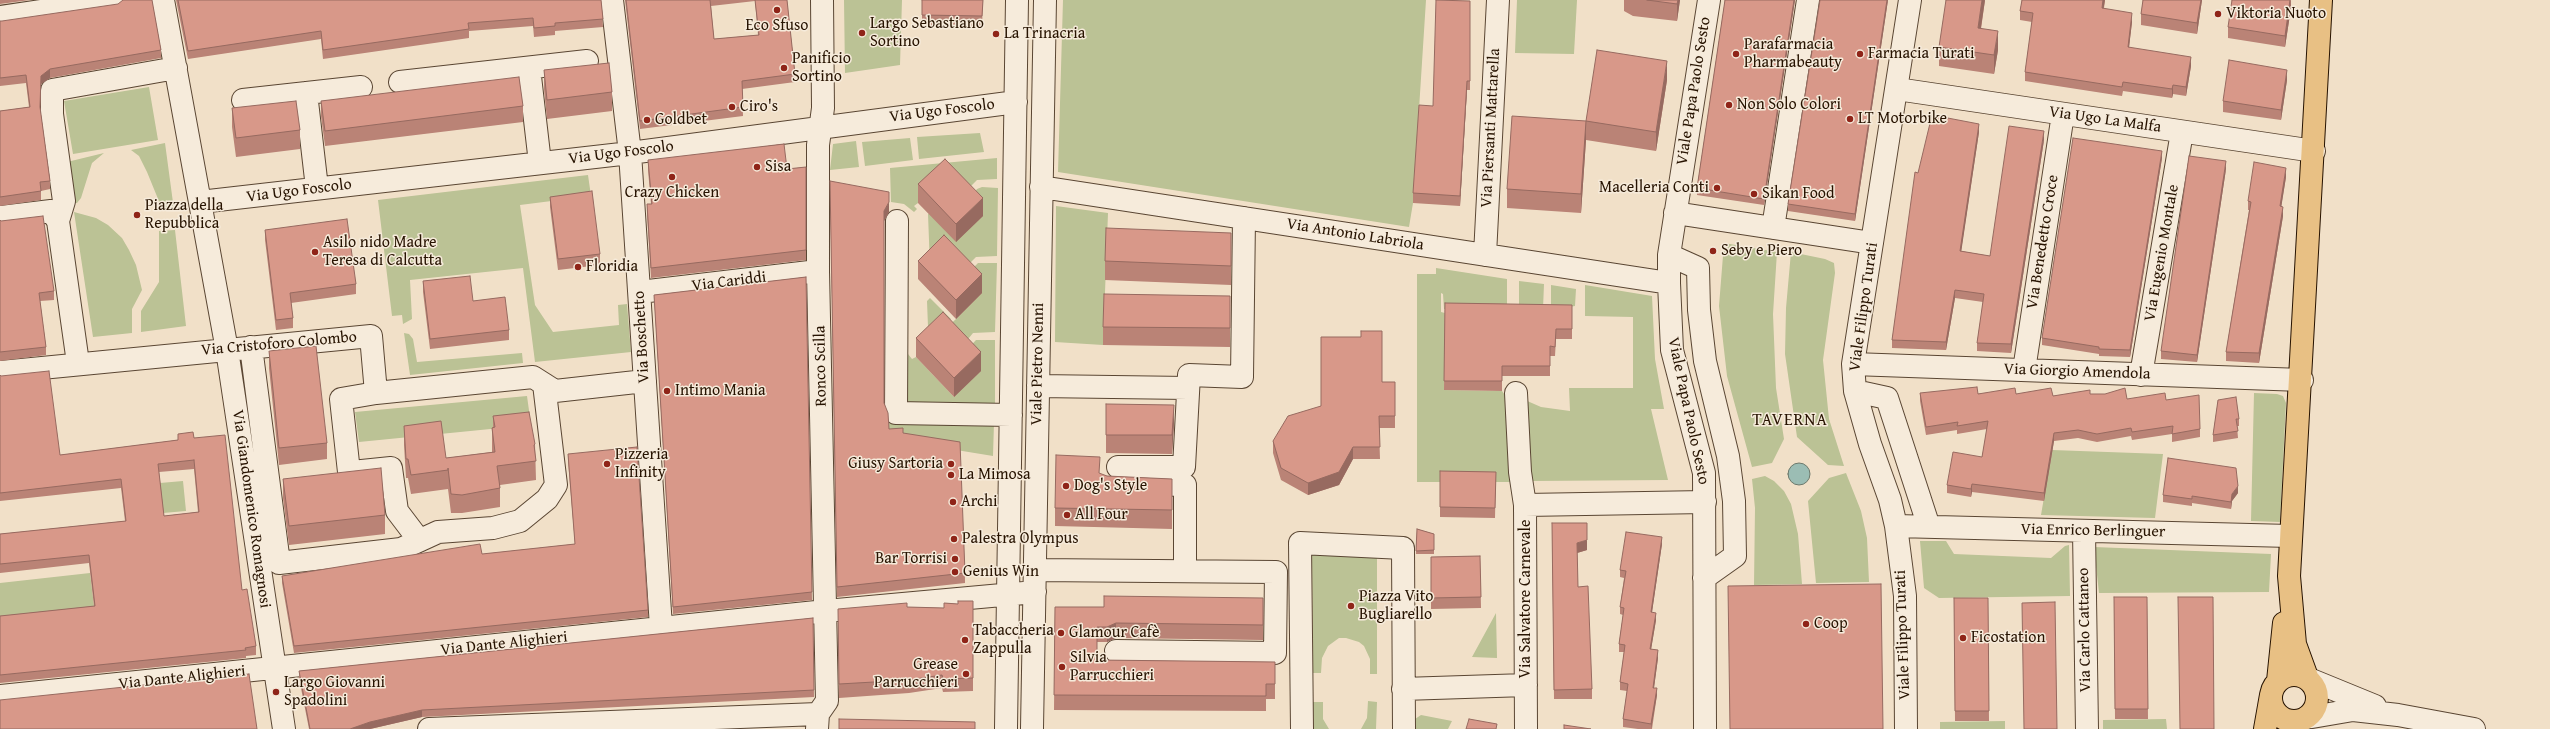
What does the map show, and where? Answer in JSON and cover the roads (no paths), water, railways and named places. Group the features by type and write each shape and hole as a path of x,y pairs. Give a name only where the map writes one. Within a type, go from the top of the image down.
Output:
{"main road":[{"path":"2274,688 2274,710 2280,716 2287,720 2302,722 2314,711 2318,700 2316,688 2308,678 2294,644 2289,576 2290,536 2302,380 2321,0"},
{"path":"2265,729 2274,688 2289,576"},
{"path":"2274,688 2291,674 2308,678"}],"street":[{"path":"0,17 116,0"},
{"path":"78,363 54,216 64,201 52,114 52,90 175,64 163,0"},
{"name":"Via Boschetto","path":"612,0 630,153 661,627"},
{"name":"Ronco Scilla","path":"818,721 827,701 818,272 818,145 823,108 822,0"},
{"name":"Viale Pietro Nenni","path":"1006,729 1017,0"},
{"name":"Viale Pietro Nenni","path":"1032,729 1045,0"},
{"name":"Via Piersanti Mattarella","path":"1485,255 1498,0"},
{"name":"Viale Papa Paolo Sesto","path":"1705,729 1704,473 1672,350 1669,255 1709,0"},
{"path":"1773,228 1808,0"},
{"name":"Viale Filippo Turati","path":"1906,729 1904,596 1896,526 1890,500 1870,444 1855,392 1853,364 1910,0"},
{"path":"400,82 587,61"},
{"name":"Via Giandomenico Romagnosi","path":"175,64 227,350 284,729"},
{"path":"529,68 540,163"},
{"path":"1016,79 1043,80"},
{"path":"243,100 361,87"},
{"name":"Via Ugo La Malfa","path":"1897,89 2314,151"},
{"path":"311,93 322,188"},
{"name":"Via Ugo Foscolo","path":"200,202 630,153 821,126 1016,112 1042,121"},
{"name":"Via Benedetto Croce","path":"2024,370 2063,114"},
{"name":"Via Eugenio Montale","path":"2141,375 2182,132"},
{"name":"Via Antonio Labriola","path":"1041,187 1669,283"},
{"path":"1675,213 1872,243"},
{"path":"0,218 54,216"},
{"path":"1185,571 1185,485 1116,476 1184,467 1189,375 1242,377 1244,218"},
{"path":"897,221 896,412 1011,415"},
{"path":"1669,255 1698,268 1699,310 1705,361 1728,456 1734,501 1735,556 1704,578"},
{"name":"Via Cariddi","path":"640,292 818,272"},
{"path":"1219,298 1243,298"},
{"name":"Via Cristoforo Colombo","path":"0,372 78,363 371,336 376,393"},
{"path":"251,347 279,563 400,549 438,532 493,528 520,521 547,499 556,485 544,384"},
{"name":"Via Giorgio Amendola","path":"1853,364 2302,380"},
{"path":"349,472 341,399 376,393 533,377 555,391 645,381"},
{"path":"1038,386 1188,388"},
{"path":"1855,392 1887,398 1928,527"},
{"path":"1516,393 1520,472 1525,505"},
{"path":"1011,440 1037,440"},
{"path":"327,475 391,468 397,511 419,540"},
{"path":"269,482 291,479"},
{"name":"Via Salvatore Carnevale","path":"1526,729 1525,505 1705,502"},
{"name":"Via Enrico Berlinguer","path":"1896,526 2290,536"},
{"name":"Via Carlo Cattaneo","path":"2084,531 2087,729"},
{"path":"1302,729 1300,543 1403,548 1404,729"},
{"path":"1035,570 1276,572 1275,653 1116,651"},
{"name":"Via Dante Alighieri","path":"0,696 275,669 661,627 1035,592"},
{"path":"2308,678 2398,715"},
{"path":"1403,689 1526,685"},
{"path":"2302,722 2353,710 2398,715 2474,729"},
{"path":"429,729 818,721"}],"water":[{"path":"1799,463 1807,466 1810,474 1807,482 1799,485 1791,482 1788,474 1791,466"}],"place":[{"name":"Eco Sfuso","path":"777,10"},
{"name":"Viktoria Nuoto","path":"2218,14"},
{"name":"Largo Sebastiano Sortino","path":"862,33"},
{"name":"La Trinacria","path":"996,34"},
{"name":"Parafarmacia Pharmabeauty","path":"1736,54"},
{"name":"Farmacia Turati","path":"1860,54"},
{"name":"Panificio Sortino","path":"784,68"},
{"name":"Non Solo Colori","path":"1729,105"},
{"name":"Ciro's","path":"732,107"},
{"name":"LT Motorbike","path":"1850,119"},
{"name":"Goldbet","path":"647,120"},
{"name":"Sisa","path":"757,167"},
{"name":"Crazy Chicken","path":"672,177"},
{"name":"Macelleria Conti","path":"1717,188"},
{"name":"Sikan Food","path":"1754,194"},
{"name":"Piazza della Repubblica","path":"137,215"},
{"name":"Seby e Piero","path":"1713,251"},
{"name":"Asilo nido Madre Teresa di Calcutta","path":"315,252"},
{"name":"Floridia","path":"578,267"},
{"name":"Intimo Mania","path":"667,391"},
{"name":"Pizzeria Infinity","path":"607,464"},
{"name":"Giusy Sartoria","path":"951,464"},
{"name":"La Mimosa","path":"951,475"},
{"name":"Dog's Style","path":"1066,486"},
{"name":"Archi","path":"953,502"},
{"name":"All Four","path":"1067,515"},
{"name":"Palestra Olympus","path":"954,539"},
{"name":"Bar Torrisi","path":"955,559"},
{"name":"Genius Win","path":"955,572"},
{"name":"Piazza Vito Bugliarello","path":"1351,606"},
{"name":"Coop","path":"1806,624"},
{"name":"Glamour Cafè","path":"1061,633"},
{"name":"Ficostation","path":"1963,638"},
{"name":"Tabaccheria Zappulla","path":"965,640"},
{"name":"Silvia Parrucchieri","path":"1062,667"},
{"name":"Grease Parrucchieri","path":"966,674"},
{"name":"Largo Giovanni Spadolini","path":"276,692"}],"district":[{"name":"TAVERNA","path":"1790,421"}]}
